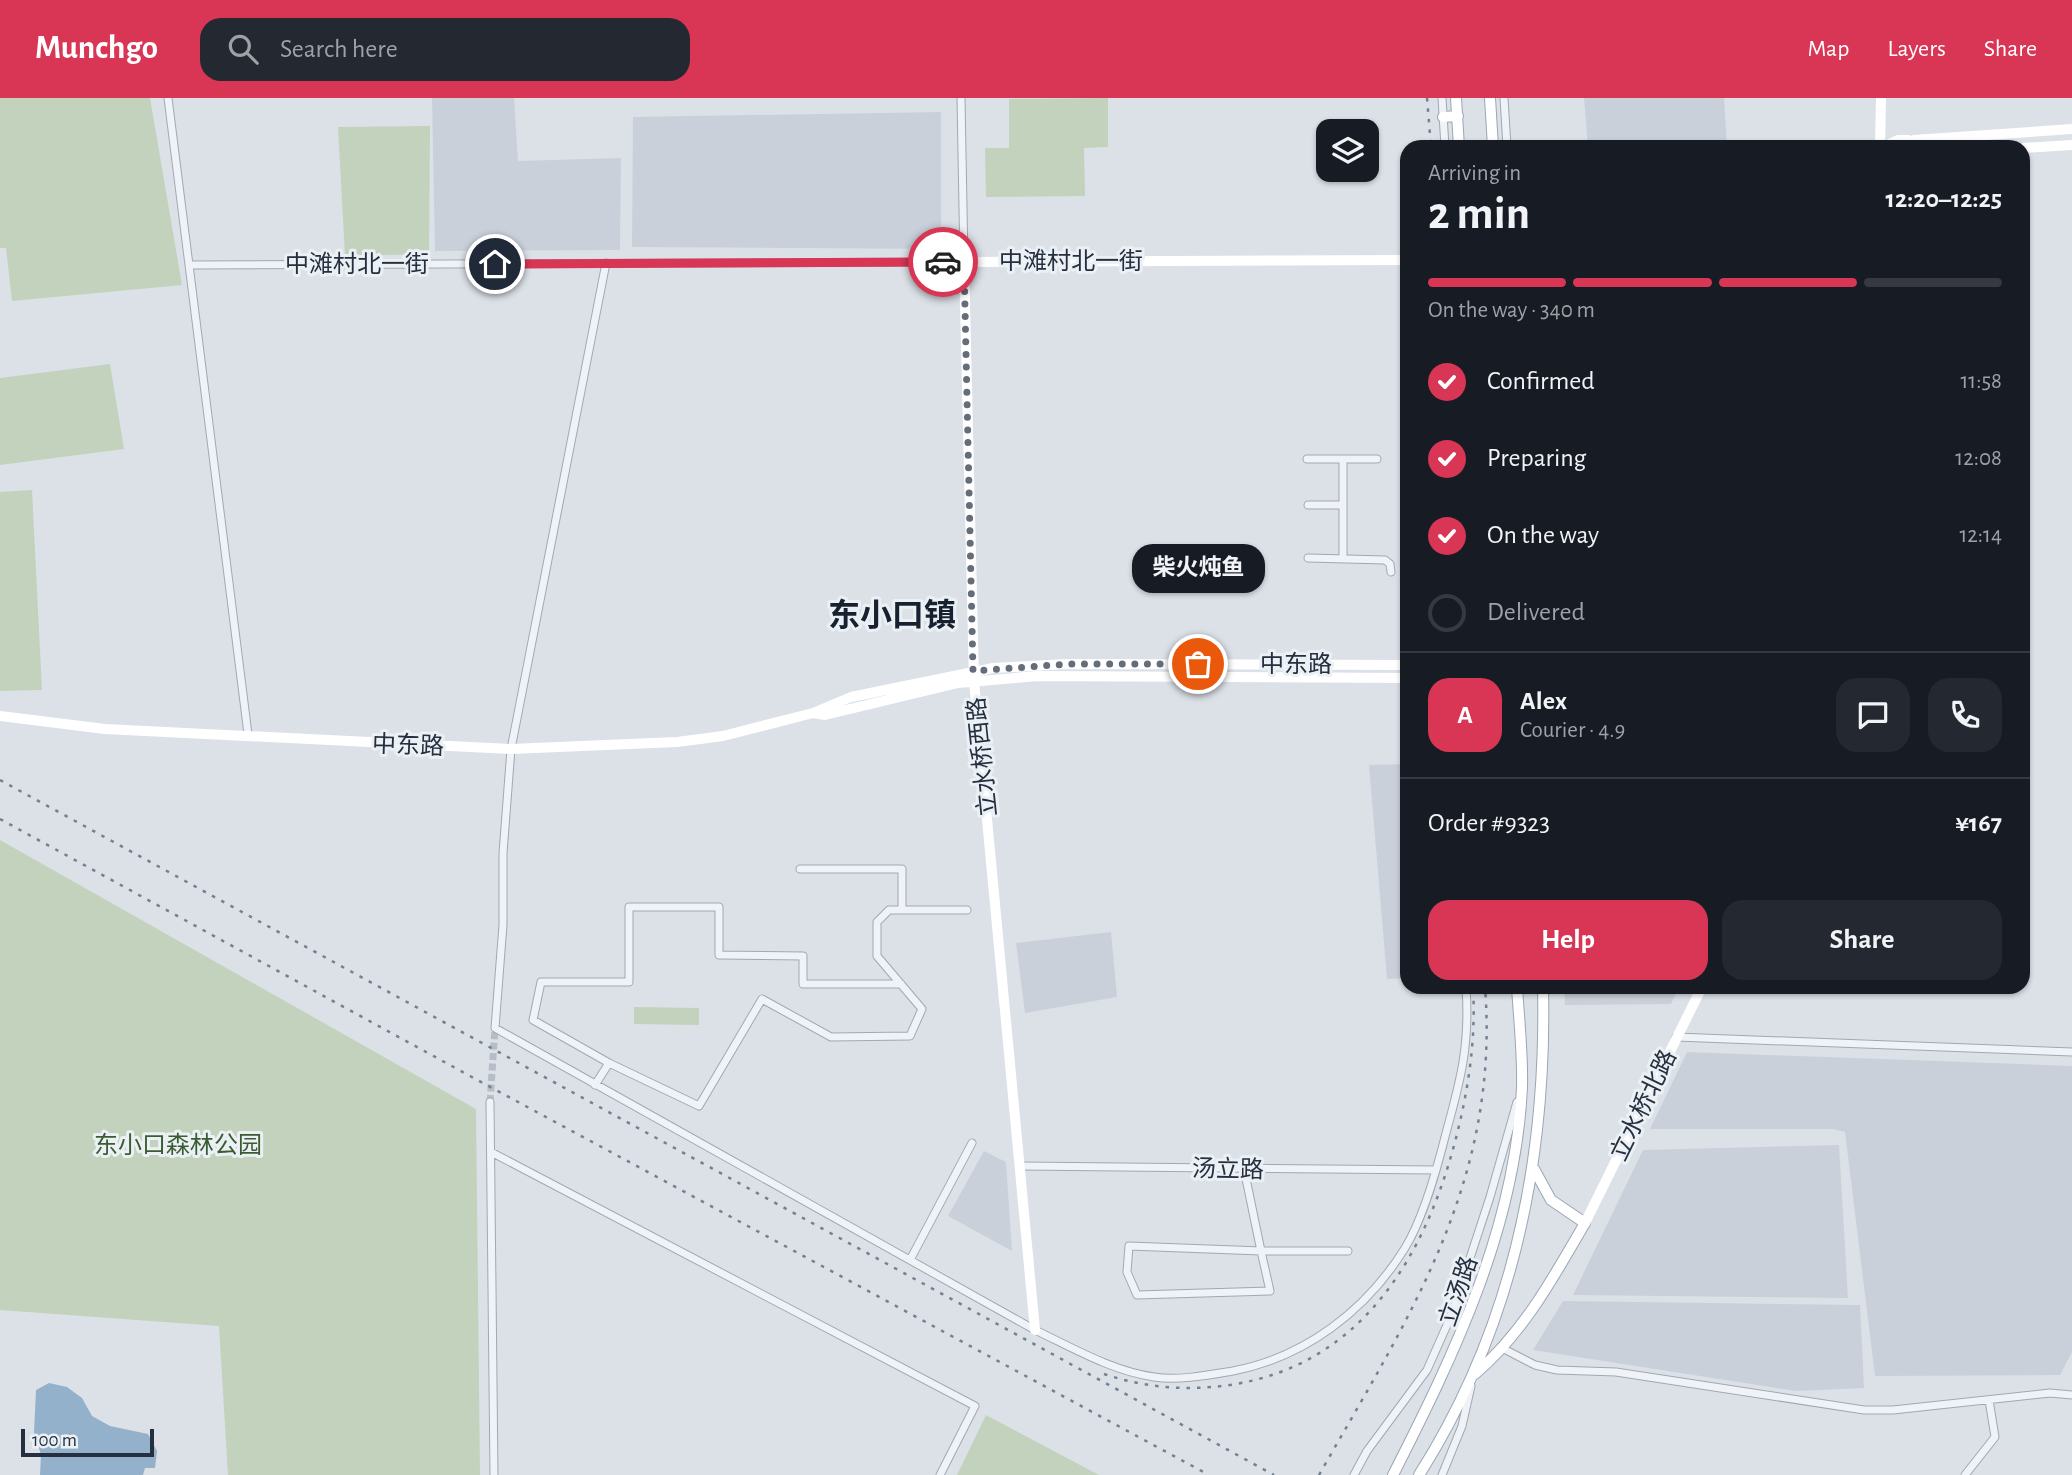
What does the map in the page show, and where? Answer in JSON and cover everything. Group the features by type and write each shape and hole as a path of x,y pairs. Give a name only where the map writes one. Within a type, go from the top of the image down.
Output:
{"main road":[{"path":"1457,98 1460,140"},
{"path":"1490,98 1493,140"},
{"path":"1443,117 1458,116"},
{"name":"立汤路","path":"1392,1475 1449,1366 1489,1260 1512,1169 1522,1088 1517,994"},
{"name":"立汤路","path":"1419,1475 1473,1376 1501,1303 1534,1169 1544,1088 1543,994"},
{"path":"1473,1376 1504,1349 1543,1295 1585,1223 1551,1200 1534,1169"}],"street":[{"path":"168,98 248,734"},
{"name":"立水桥西路","path":"961,98 974,676 1035,1330"},
{"path":"1442,98 1445,140"},
{"path":"1504,98 1507,140"},
{"path":"1881,98 1882,140"},
{"path":"1928,140 2072,129"},
{"path":"2030,148 2072,145"},
{"name":"中滩村北一街","path":"190,265 1400,260"},
{"path":"606,263 511,749 495,1028 1035,1330 1106,1364 1155,1377 1212,1375 1268,1364 1320,1337 1365,1302 1406,1247 1436,1170 1465,1063 1466,994"},
{"path":"1307,458 1377,459"},
{"path":"1343,459 1343,559"},
{"path":"1308,505 1343,505"},
{"path":"1308,558 1385,560 1390,564 1391,572"},
{"name":"中东路","path":"0,716 105,729 511,749 677,742 723,736 813,713 825,715 974,676 1068,664 1400,665"},
{"name":"中东路","path":"974,676 1400,678"},
{"path":"800,869 902,869 902,910"},
{"path":"901,984 803,984 803,956 719,956 719,907 629,907 629,982 541,982 533,1020 609,1063 699,1106 762,999 831,1037 910,1036 922,1009 901,984 877,956 877,922 889,910 967,910"},
{"name":"立水桥北路","path":"1585,1223 1698,994"},
{"path":"1676,1037 2072,1052"},
{"path":"595,1085 609,1063"},
{"name":"立汤路","path":"1354,1475 1367,1451 1427,1370 1437,1348 1490,1197 1499,1156 1522,1088"},
{"path":"490,1102 494,1475"},
{"path":"910,1260 972,1143"},
{"path":"491,1152 975,1406 940,1475"},
{"name":"汤立路","path":"1021,1166 1436,1170"},
{"path":"1244,1169 1261,1251 1270,1291 1138,1295 1127,1272 1129,1246 1261,1251 1348,1251"},
{"path":"1504,1349 1535,1365 1557,1370 1616,1372 1864,1410 2050,1393 2072,1395"},
{"name":"立汤路","path":"1442,1475 1462,1426 1473,1376"},
{"path":"1965,1475 1995,1437 1989,1400"}],"shaded area":[{"path":"432,98 514,98 518,161 621,158 620,250 435,251"},
{"path":"1584,98 1724,98 1727,140 1587,140"},
{"path":"941,112 941,249 632,247 633,117"},
{"path":"1400,764 1400,978 1387,979 1369,765"},
{"path":"1111,932 1117,997 1025,1013 1016,943"},
{"path":"1564,994 1676,994 1671,1004 1565,1005"},
{"path":"1687,1052 2072,1066 2072,1352 2060,1375 1875,1376 1845,1132 1833,1129 1650,1129"},
{"path":"1839,1145 1848,1298 1573,1295 1643,1150"},
{"path":"984,1151 1006,1162 1012,1251 948,1216"},
{"path":"1563,1301 1860,1305 1864,1388 1796,1391 1533,1350"}],"green space":[{"path":"0,98 150,98 182,285 12,301 6,248 0,248"},
{"path":"1108,98 1108,147 1084,148 1085,196 986,197 985,148 1009,148 1009,99"},
{"path":"430,126 429,254 345,256 338,127"},
{"path":"110,364 124,449 0,465 0,378"},
{"path":"32,490 42,690 0,691 0,492"},
{"name":"东小口森林公园","path":"0,840 476,1109 480,1475 228,1475 219,1326 0,1310"},
{"path":"634,1007 699,1008 699,1025 634,1024"},
{"path":"986,1415 1099,1475 957,1475"}],"water":[{"path":"49,1383 67,1387 82,1398 92,1416 110,1426 148,1434 157,1451 155,1468 145,1468 143,1475 40,1475 41,1455 34,1432 36,1390"}],"tunnel":[{"path":"490,1102 495,1028"}],"railway":[{"path":"1427,98 1430,140"},
{"path":"0,780 1274,1475"},
{"path":"0,819 1209,1475"},
{"path":"1104,1374 1166,1387 1230,1385 1277,1373 1317,1354 1352,1328 1382,1297 1407,1261 1428,1221 1444,1178 1457,1134 1468,1080 1473,994"},
{"path":"1319,1475 1415,1301 1442,1243 1463,1184 1478,1122 1486,1057 1485,994"}],"way so far":[{"path":"943,262 964,262 973,671 1068,664 1198,664"}],"place":[{"name":"柴火炖鱼","path":"1198,664"}],"district":[{"name":"东小口镇","path":"892,615"}],"route":[{"path":"495,264 943,262"}]}
